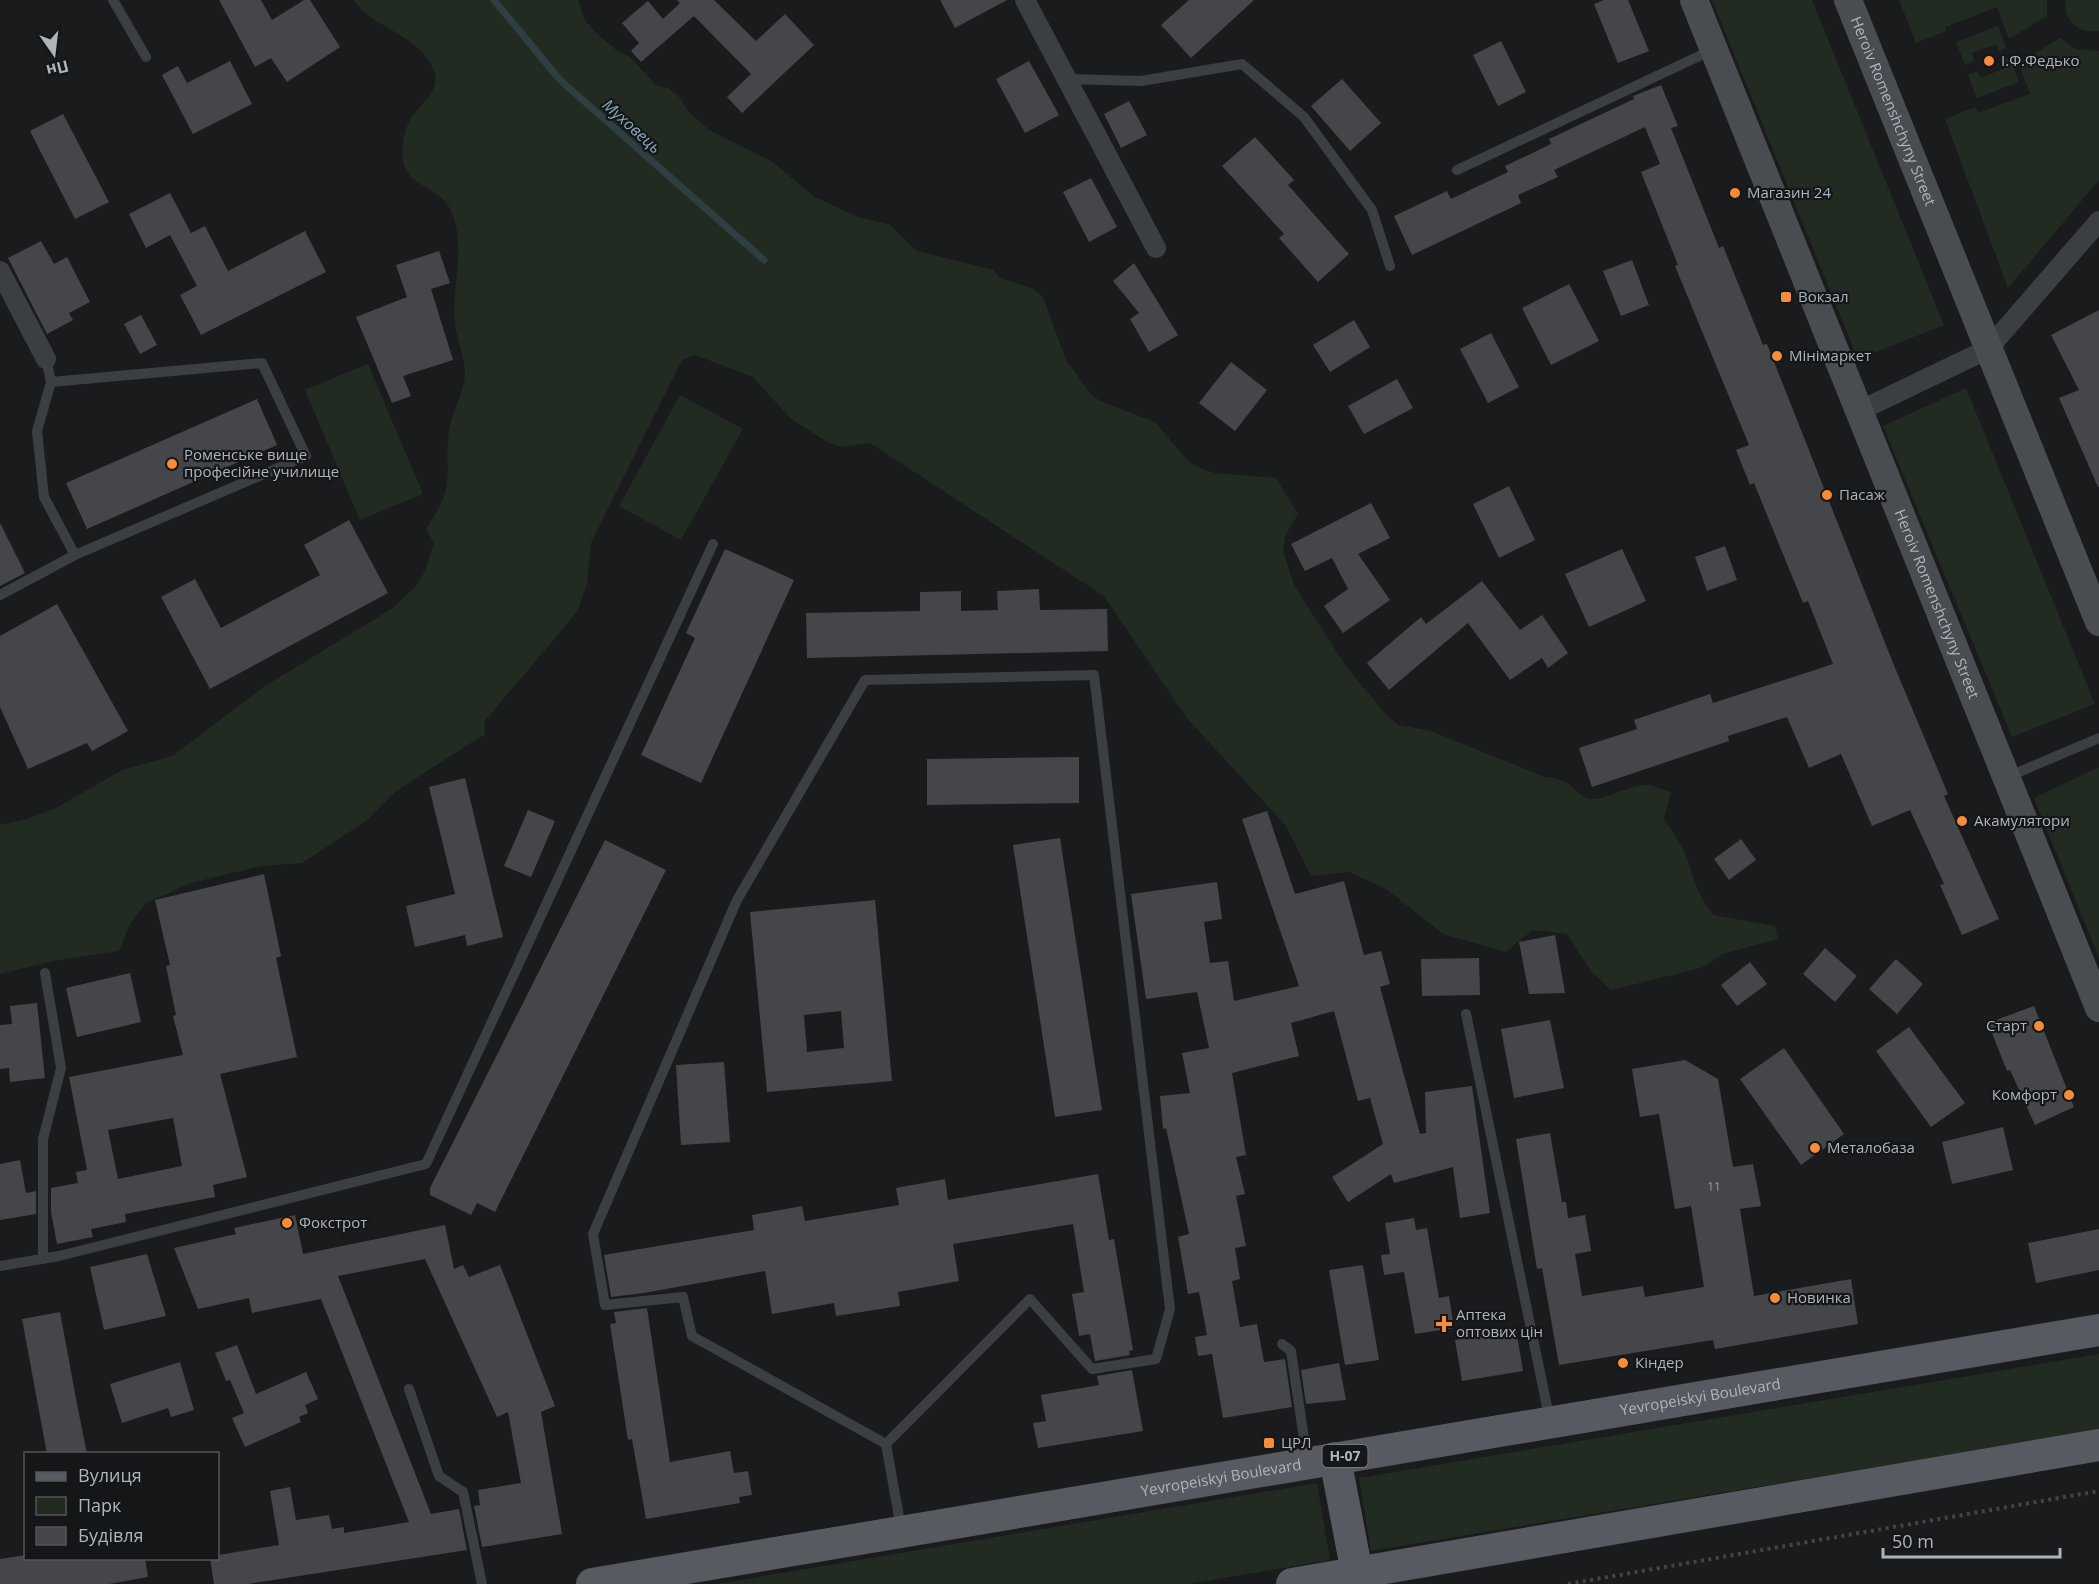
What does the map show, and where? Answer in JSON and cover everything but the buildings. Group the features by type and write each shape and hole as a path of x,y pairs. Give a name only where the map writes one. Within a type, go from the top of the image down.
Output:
{"main road":[{"name":"Yevropeiskyi Boulevard","path":"592,1584 2099,1330"},
{"path":"1292,1584 1359,1579 2099,1445"},
{"path":"1321,1460 1359,1579"}],"street":[{"path":"1025,0 1156,248"},
{"name":"Heroiv Romenshchyny Street","path":"1694,0 2099,1008"},
{"name":"Heroiv Romenshchyny Street","path":"1848,0 2099,622"},
{"path":"1859,411 1988,349 2099,221"},
{"path":"0,271 46,358"}],"lane":[{"path":"113,0 146,57"},
{"path":"1457,170 1714,49"},
{"path":"1067,79 1141,81 1242,64 1304,117 1372,210 1390,266"},
{"path":"46,358 51,382 37,431 44,497 75,555"},
{"path":"0,595 75,555 306,456 262,363 51,382"},
{"path":"0,1266 43,1259 426,1164 713,544"},
{"path":"1094,675 1170,1309 1156,1359 1092,1369 1030,1299 886,1444 692,1336 683,1297 605,1305 593,1234 737,900 865,680 1094,675"},
{"path":"2006,777 2099,738"},
{"path":"43,1259 43,1139 61,1068 45,973"},
{"path":"1466,1014 1550,1422"},
{"path":"1282,1344 1291,1351 1321,1460"},
{"path":"409,1389 439,1476 463,1492 482,1584"},
{"path":"886,1444 901,1532"}],"path":[{"path":"1568,1584 2099,1491"}],"green space":[{"path":"354,0 578,0 584,19 594,31 616,50 630,57 656,85 668,88 680,98 688,111 709,130 771,161 815,197 858,217 890,225 917,251 993,270 1002,279 1032,288 1043,297 1066,360 1090,393 1100,401 1155,422 1189,462 1202,469 1215,473 1276,478 1298,514 1285,536 1283,550 1294,585 1345,665 1388,717 1399,725 1431,731 1545,777 1563,781 1587,798 1600,798 1641,785 1671,792 1664,819 1682,847 1698,891 1713,915 1775,926 1778,939 1723,954 1701,968 1611,990 1591,971 1567,934 1533,930 1506,952 1443,934 1386,889 1349,872 1311,876 1286,826 1186,717 1104,596 870,443 842,447 829,443 791,419 753,377 695,355 682,360 591,543 587,584 577,612 484,722 485,734 396,791 366,821 302,863 261,866 191,883 146,903 130,924 119,951 53,961 0,974 0,825 27,819 56,808 122,770 173,756 265,686 393,608 415,587 424,573 434,543 426,529 446,489 449,433 465,379 464,361 457,336 454,310 457,235 455,220 449,207 438,195 407,172 402,153 409,122 434,88 435,74 432,66 414,45 370,17"},
{"path":"1712,0 1812,0 1944,325 1858,359"},
{"path":"1899,0 2047,0 2047,16 2009,39 1997,7 1945,27 1946,31 1916,43"},
{"path":"2066,0 2099,0 2099,31 2085,30 2074,25 2067,14"},
{"path":"1998,26 2006,48 1999,51 1996,44 1972,53 1974,61 1965,65 1956,42"},
{"path":"2060,38 2076,49 2099,51 2099,180 2008,288 1945,119 1975,107 1978,113 2030,94 2019,63"},
{"path":"2010,58 2019,82 1977,98 1968,75 1978,71 1981,78 2005,68 2003,60"},
{"path":"368,364 423,494 360,520 305,390"},
{"path":"1966,388 2095,704 2012,737 1883,426"},
{"path":"680,395 743,429 681,540 619,506"},
{"path":"2099,767 2099,958 2034,798"},
{"path":"2099,1354 2099,1430 1371,1551 1359,1478"},
{"path":"1317,1483 1330,1560 1188,1584 716,1584"}],"waterway":[{"name":"Муховець","path":"494,0 560,80 764,260"}],"place":[{"name":"І.Ф.Федько","path":"1989,61"},
{"name":"Магазин 24","path":"1735,193"},
{"name":"Вокзал","path":"1786,297"},
{"name":"Мінімаркет","path":"1777,356"},
{"name":"Роменське вище професійне училище","path":"172,464"},
{"name":"Пасаж","path":"1827,495"},
{"name":"Акамулятори","path":"1962,821"},
{"name":"Старт","path":"2039,1026"},
{"name":"Комфорт","path":"2069,1095"},
{"name":"Металобаза","path":"1815,1148"},
{"name":"Фокстрот","path":"287,1223"},
{"name":"Новинка","path":"1775,1298"},
{"name":"Аптека оптових цін","path":"1444,1324"},
{"name":"Кіндер","path":"1623,1363"},
{"name":"ЦРЛ","path":"1269,1443"}]}
